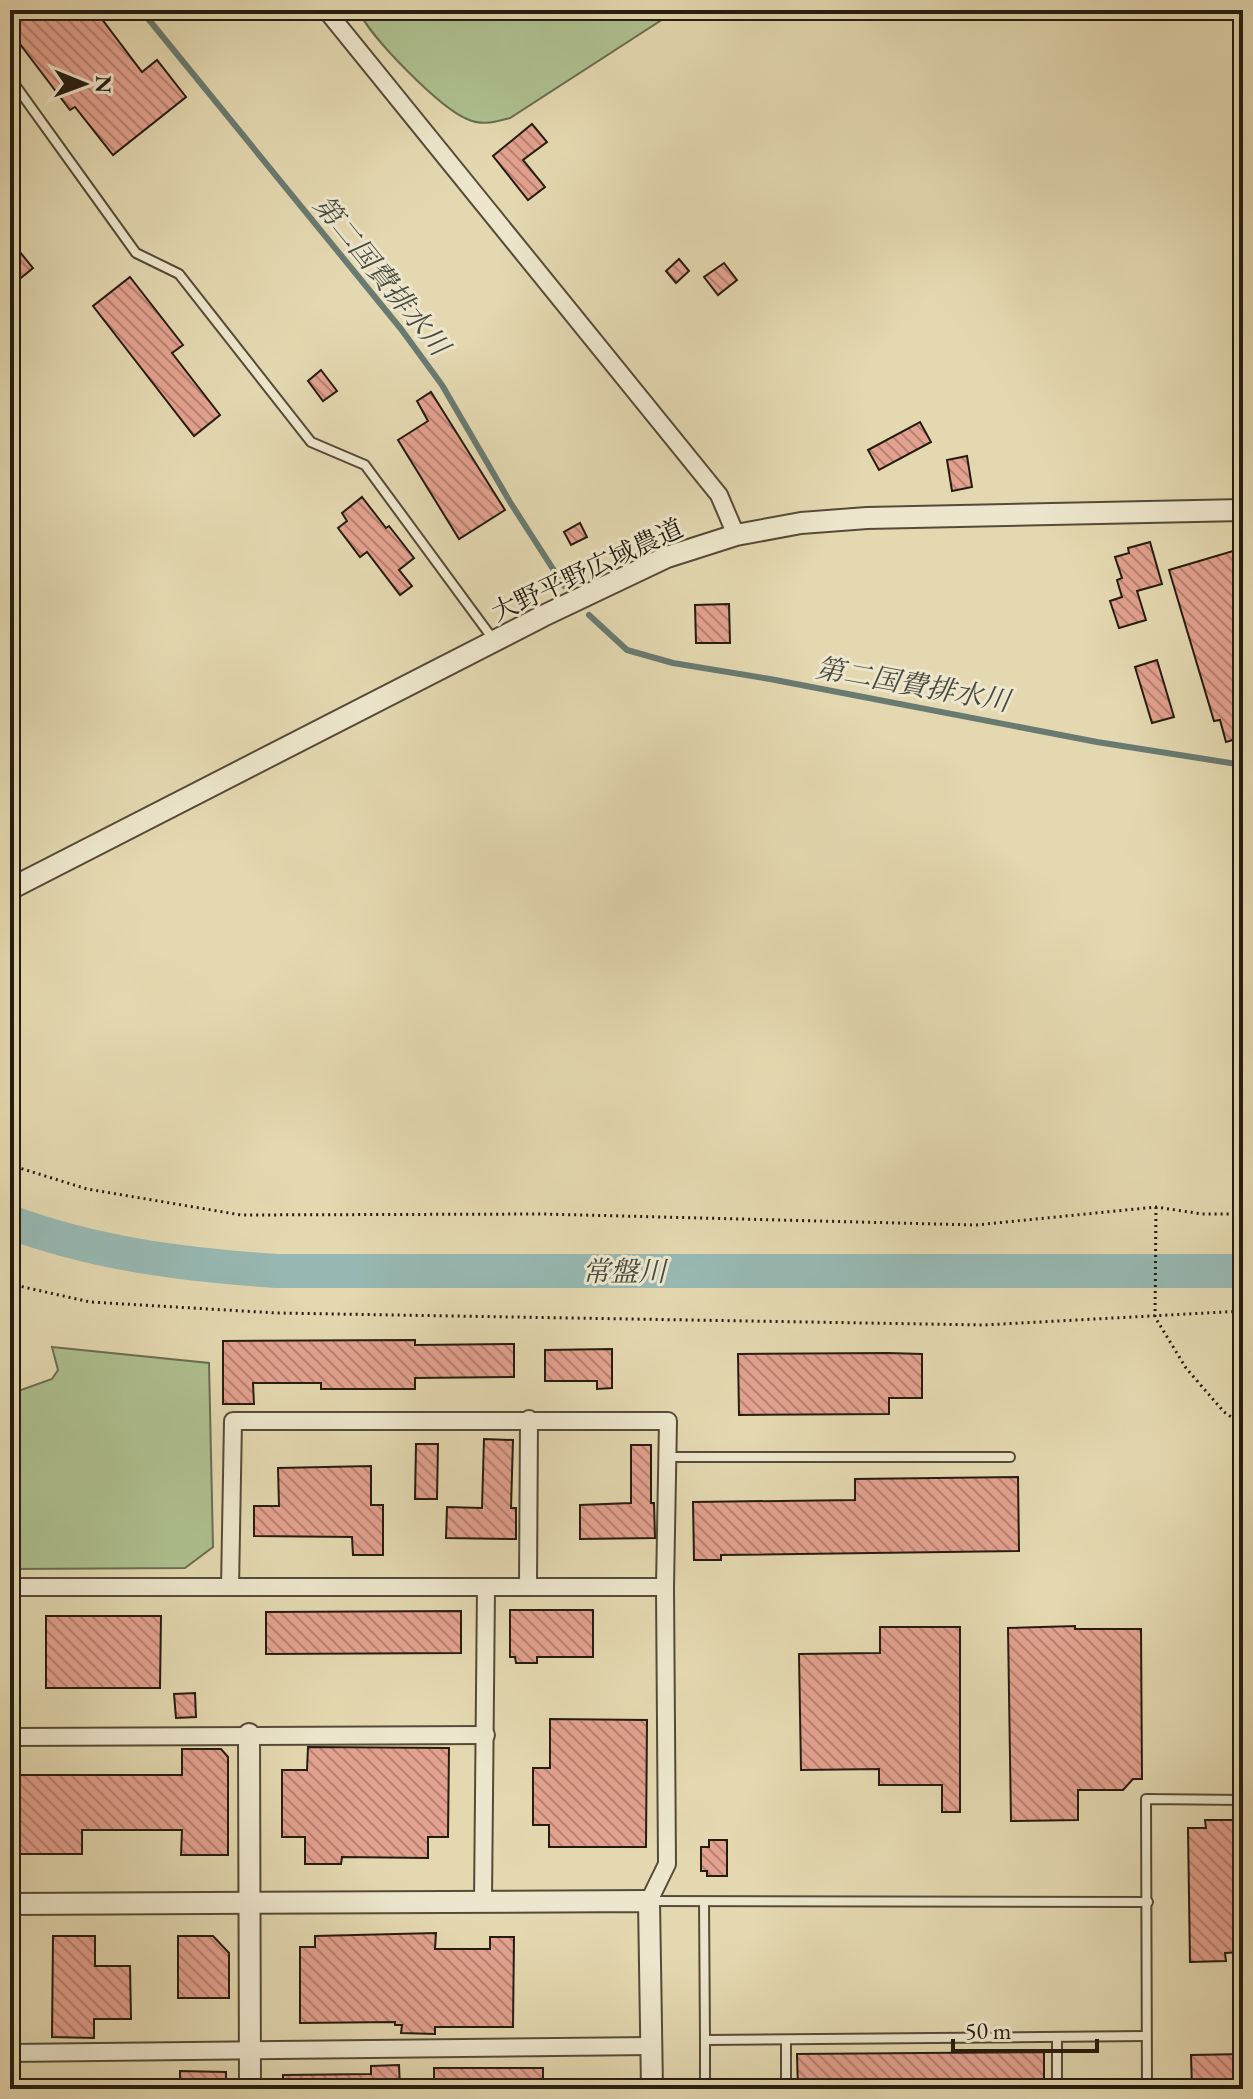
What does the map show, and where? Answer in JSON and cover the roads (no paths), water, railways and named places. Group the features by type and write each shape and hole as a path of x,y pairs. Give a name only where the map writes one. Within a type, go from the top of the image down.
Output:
{"street":[{"path":"326,10 719,495 736,535"},
{"name":"大野平野広域農道","path":"10,889 494,641 667,557 736,535 801,523 867,518 1243,510"},
{"path":"528,1587 529,1419"},
{"path":"230,1587 233,1421 668,1421 665,1587 667,1864 649,1901 652,2089"},
{"path":"10,1587 665,1587"},
{"path":"483,1901 486,1587"},
{"path":"249,1734 250,2089"},
{"path":"10,1737 486,1735"},
{"path":"10,1904 649,1901"},
{"path":"10,2053 652,2046"}],"lane":[{"path":"10,78 136,253 179,274 311,442 365,465 494,641"},
{"path":"668,1457 1010,1457"},
{"path":"1147,2089 1146,1799 1243,1800"},
{"path":"649,1901 1148,1902"},
{"path":"704,1902 705,2089"},
{"path":"705,2040 1146,2036"},
{"path":"1057,2037 1057,2089"},
{"path":"786,2041 786,2089"}],"waterway":[{"name":"第二国費排水川","path":"141,10 401,329 442,385 510,502 564,586"},
{"name":"第二国費排水川","path":"589,615 627,650 673,663 1097,742 1243,765"},
{"name":"常盤川","path":"10,1222 108,1250 209,1265 277,1271 1243,1271"}]}
